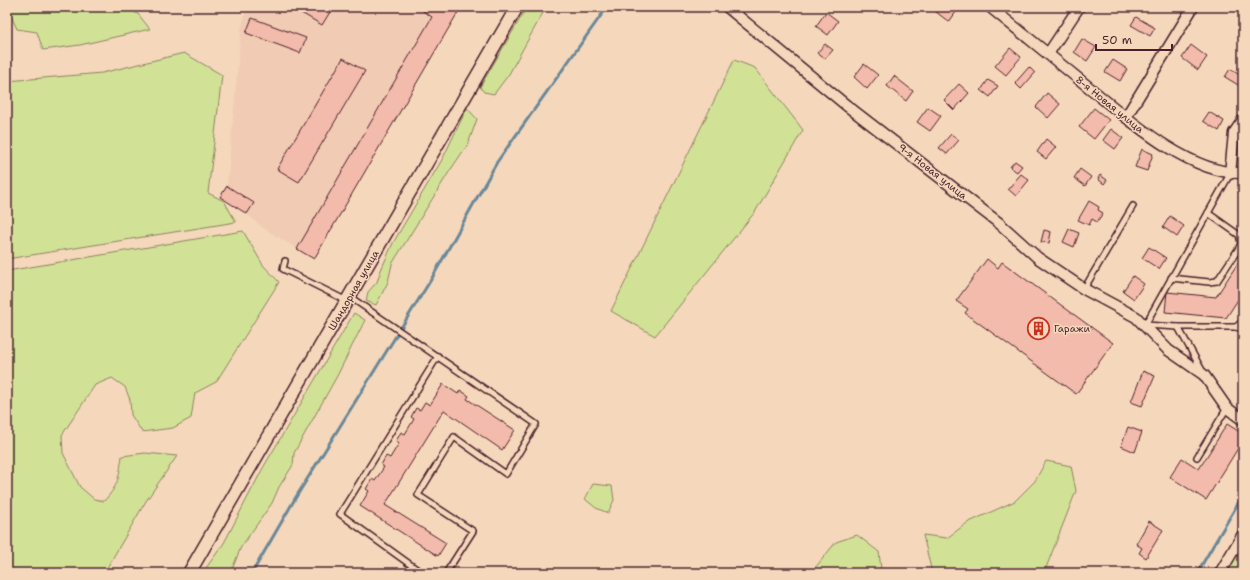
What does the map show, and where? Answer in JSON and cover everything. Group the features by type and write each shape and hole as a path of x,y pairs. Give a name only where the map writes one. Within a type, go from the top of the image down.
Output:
{"street":[{"name":"Шандорная улица","path":"189,573 517,7"},
{"name":"9-я Новая улица","path":"727,7 846,105 999,223 1038,258 1084,289 1129,313 1145,325 1168,350 1204,375"},
{"name":"8-я Новая улица","path":"990,7 1150,136 1195,162 1230,174 1243,173"},
{"path":"1048,54 1079,7"},
{"path":"1126,117 1193,7"},
{"path":"1230,174 1234,133 1243,120"},
{"path":"1204,375 1227,408 1243,420"},
{"path":"1220,573 1243,534"}],"lane":[{"path":"1230,174 1145,325 1178,327 1236,327 1243,329"},
{"path":"1084,289 1133,206"},
{"path":"1171,278 1209,282 1217,281 1240,248 1241,243 1239,234 1208,213"},
{"path":"285,261 284,269 348,298 438,356 536,424 506,474 454,437 418,495 473,531 446,573"},
{"path":"1236,327 1243,322"},
{"path":"1178,327 1204,375"},
{"path":"422,573 340,514 438,356"},
{"path":"1197,457 1227,408"}],"shaded area":[{"path":"247,7 461,7 314,259 263,228 247,214 220,197 227,186 241,29"}],"green space":[{"path":"7,7 123,7 138,14 150,29 80,45 43,50 37,32 17,29"},
{"path":"527,7 544,7 544,11 509,74 494,94 484,92 480,87"},
{"path":"184,53 222,75 208,193 224,201 236,222 7,259 7,81 102,73"},
{"path":"734,60 755,68 803,130 755,212 655,336 611,311"},
{"path":"467,108 477,119 468,144 392,264 388,282 376,305 366,301 368,292 377,282 393,243 443,158"},
{"path":"243,231 263,265 279,282 216,382 195,393 191,418 173,428 142,432 131,415 130,400 125,387 112,378 95,385 62,435 63,453 80,487 94,499 104,501 113,490 118,480 122,456 145,453 177,456 146,501 104,573 7,573 7,271"},
{"path":"354,313 365,320 337,376 294,453 293,465 279,487 272,503 241,547 233,567 228,573 206,573 206,568 224,543 263,468"},
{"path":"1046,461 1071,466 1076,491 1044,573 932,573 923,535 947,538 967,523 1015,501 1035,481"},
{"path":"593,484 612,486 614,500 608,513 596,508 585,499"},
{"path":"857,535 879,552 881,569 879,573 811,573 836,542"},
{"path":"1243,544 1243,573 1226,573"}],"building":[{"path":"291,7 333,7 322,25"},
{"path":"426,7 461,7 314,259 297,249 432,17 423,11"},
{"path":"955,7 958,9 949,22 931,8"},
{"path":"826,12 838,21 828,35 816,26"},
{"path":"1136,17 1155,28 1150,36 1131,25"},
{"path":"252,18 306,38 300,53 246,33"},
{"path":"1082,39 1096,47 1087,61 1074,52"},
{"path":"825,44 833,50 825,59 817,53"},
{"path":"1191,45 1207,57 1198,70 1182,58"},
{"path":"1010,48 1021,57 1006,75 995,66"},
{"path":"343,58 365,71 299,182 277,169"},
{"path":"1113,60 1127,69 1120,81 1105,72"},
{"path":"864,64 878,75 867,89 854,77"},
{"path":"1029,67 1035,73 1021,89 1015,83"},
{"path":"1230,69 1243,77 1243,88 1225,77"},
{"path":"894,76 913,91 906,101 887,86"},
{"path":"988,80 998,86 990,97 981,90"},
{"path":"959,84 969,93 954,110 944,100"},
{"path":"1047,93 1060,104 1048,118 1036,107"},
{"path":"928,107 941,116 930,131 917,122"},
{"path":"1094,108 1109,120 1094,139 1079,127"},
{"path":"1209,112 1224,121 1219,131 1203,121"},
{"path":"1111,129 1123,138 1115,149 1103,140"},
{"path":"951,134 959,140 947,154 939,148"},
{"path":"1046,139 1056,147 1046,159 1037,152"},
{"path":"1142,149 1153,154 1147,171 1135,167"},
{"path":"1015,161 1022,166 1017,172 1010,167"},
{"path":"1080,169 1091,177 1085,186 1074,178"},
{"path":"1021,174 1029,180 1016,196 1008,189"},
{"path":"1100,175 1107,180 1104,184 1098,179"},
{"path":"227,186 254,203 247,214 220,197"},
{"path":"1089,201 1099,207 1098,210 1103,213 1097,222 1092,219 1089,225 1078,220"},
{"path":"1170,216 1184,226 1177,237 1163,227"},
{"path":"1069,229 1079,233 1074,247 1063,242"},
{"path":"1044,230 1051,232 1049,243 1041,242"},
{"path":"1149,247 1166,258 1159,269 1142,258"},
{"path":"1243,255 1243,292 1226,318 1165,312 1167,292 1216,297"},
{"name":"Гаражи","path":"987,259 998,268 1002,262 1113,343 1076,394 965,313 968,309 956,301"},
{"path":"1133,276 1144,284 1134,299 1123,291"},
{"path":"1143,371 1155,376 1142,406 1131,402"},
{"path":"443,384 458,394 460,390 469,396 467,399 515,430 502,450 444,410 385,505 446,543 438,556 360,506 369,491 366,489 372,479 375,481 384,467 381,465 386,456 390,458 399,443 396,441 401,432 405,434 414,419 411,417 416,408 420,410 425,402 430,405"},
{"path":"1227,424 1243,434 1243,440 1206,500 1170,477 1182,458 1199,469"},
{"path":"1128,427 1142,432 1135,452 1121,446"},
{"path":"1149,521 1163,530 1146,558 1139,553 1142,548 1136,544"}],"waterway":[{"path":"252,573 296,497 432,278 497,162 607,7"},
{"path":"1197,573 1243,495"}],"place":[{"name":"Гаражи","path":"1039,328"}]}
